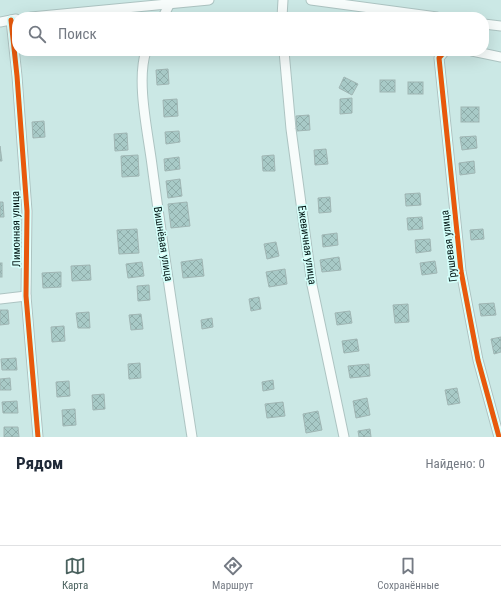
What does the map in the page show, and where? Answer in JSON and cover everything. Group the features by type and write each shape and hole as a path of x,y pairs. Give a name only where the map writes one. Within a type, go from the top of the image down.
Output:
{"street":[{"path":"81,12 209,0"},
{"path":"282,12 283,0"},
{"path":"311,0 400,12"},
{"path":"166,12 170,3"},
{"path":"0,22 12,20"},
{"path":"489,25 501,26"},
{"path":"489,55 501,58"},
{"name":"Лимонная улица","path":"16,56 27,211 26,296 38,437"},
{"name":"Вишнёвая улица","path":"145,56 141,74 143,98 161,231 192,437"},
{"name":"Ежевичная улица","path":"284,56 291,129 312,285 344,437"},
{"name":"Грушевая улица","path":"441,56 440,58 461,271 478,360 499,437"},
{"path":"0,299 26,296"}],"building":[{"path":"168,69 169,84 157,85 156,70"},
{"path":"344,77 358,84 352,95 339,88"},
{"path":"380,80 395,80 395,92 380,92"},
{"path":"408,82 423,82 423,94 408,94"},
{"path":"352,98 352,113 340,114 340,99"},
{"path":"177,99 178,116 164,117 163,100"},
{"path":"461,107 479,107 479,122 461,122"},
{"path":"309,115 310,130 297,131 296,116"},
{"path":"44,121 45,137 33,138 32,122"},
{"path":"179,131 180,142 166,144 165,132"},
{"path":"127,133 128,150 115,151 114,134"},
{"path":"476,136 477,148 462,150 460,137"},
{"path":"0,146 2,161 0,161"},
{"path":"326,149 328,164 315,165 314,150"},
{"path":"138,155 139,176 122,177 121,156"},
{"path":"274,155 275,171 263,171 262,156"},
{"path":"179,157 180,169 165,171 164,159"},
{"path":"474,161 475,173 460,175 459,163"},
{"path":"180,179 182,196 168,198 166,181"},
{"path":"420,193 421,205 406,206 405,194"},
{"path":"330,197 331,212 319,213 318,198"},
{"path":"0,202 3,202 4,217 0,217"},
{"path":"187,202 190,226 171,228 168,204"},
{"path":"422,217 423,229 408,230 407,218"},
{"path":"137,229 139,253 119,254 117,230"},
{"path":"483,229 484,239 471,240 470,230"},
{"path":"337,233 338,245 323,247 322,235"},
{"path":"430,239 431,251 416,253 415,240"},
{"path":"276,242 279,256 267,259 264,244"},
{"path":"339,257 341,270 322,272 320,260"},
{"path":"202,259 204,276 183,278 181,262"},
{"path":"435,261 437,273 422,275 420,263"},
{"path":"142,262 144,276 128,278 126,264"},
{"path":"0,263 2,263 2,277 0,277"},
{"path":"90,265 91,280 72,281 71,266"},
{"path":"285,269 287,284 269,287 266,272"},
{"path":"61,272 61,287 43,288 42,273"},
{"path":"149,285 150,300 138,301 137,286"},
{"path":"259,297 261,309 251,311 249,299"},
{"path":"494,303 496,315 481,316 479,304"},
{"path":"408,304 409,322 395,323 393,305"},
{"path":"0,310 8,310 9,324 0,325"},
{"path":"350,311 352,323 337,325 335,313"},
{"path":"89,312 90,328 78,328 76,313"},
{"path":"141,314 143,329 131,330 129,315"},
{"path":"212,318 213,327 202,329 201,320"},
{"path":"64,326 65,341 52,342 51,327"},
{"path":"501,337 501,352 494,354 491,339"},
{"path":"357,339 359,351 344,353 342,341"},
{"path":"16,358 17,370 2,370 1,359"},
{"path":"140,363 141,378 129,379 128,364"},
{"path":"369,364 370,376 350,378 348,366"},
{"path":"10,378 11,390 0,390 0,379"},
{"path":"273,380 274,389 263,391 262,382"},
{"path":"69,381 70,396 57,397 56,382"},
{"path":"457,388 460,403 448,405 445,390"},
{"path":"104,394 105,409 93,410 92,395"},
{"path":"367,398 370,415 356,418 353,401"},
{"path":"17,401 18,413 3,413 2,402"},
{"path":"283,402 285,416 267,418 265,404"},
{"path":"75,409 76,425 63,426 62,410"},
{"path":"318,411 322,430 306,433 303,414"},
{"path":"4,427 18,427 19,437 4,437"},
{"path":"370,429 371,437 359,437 358,431"}],"cycle path":[{"path":"11,20 12,29"},
{"path":"15,56 27,211 26,296 38,437"},
{"path":"441,56 439,58 461,271 478,360 499,437"}]}
